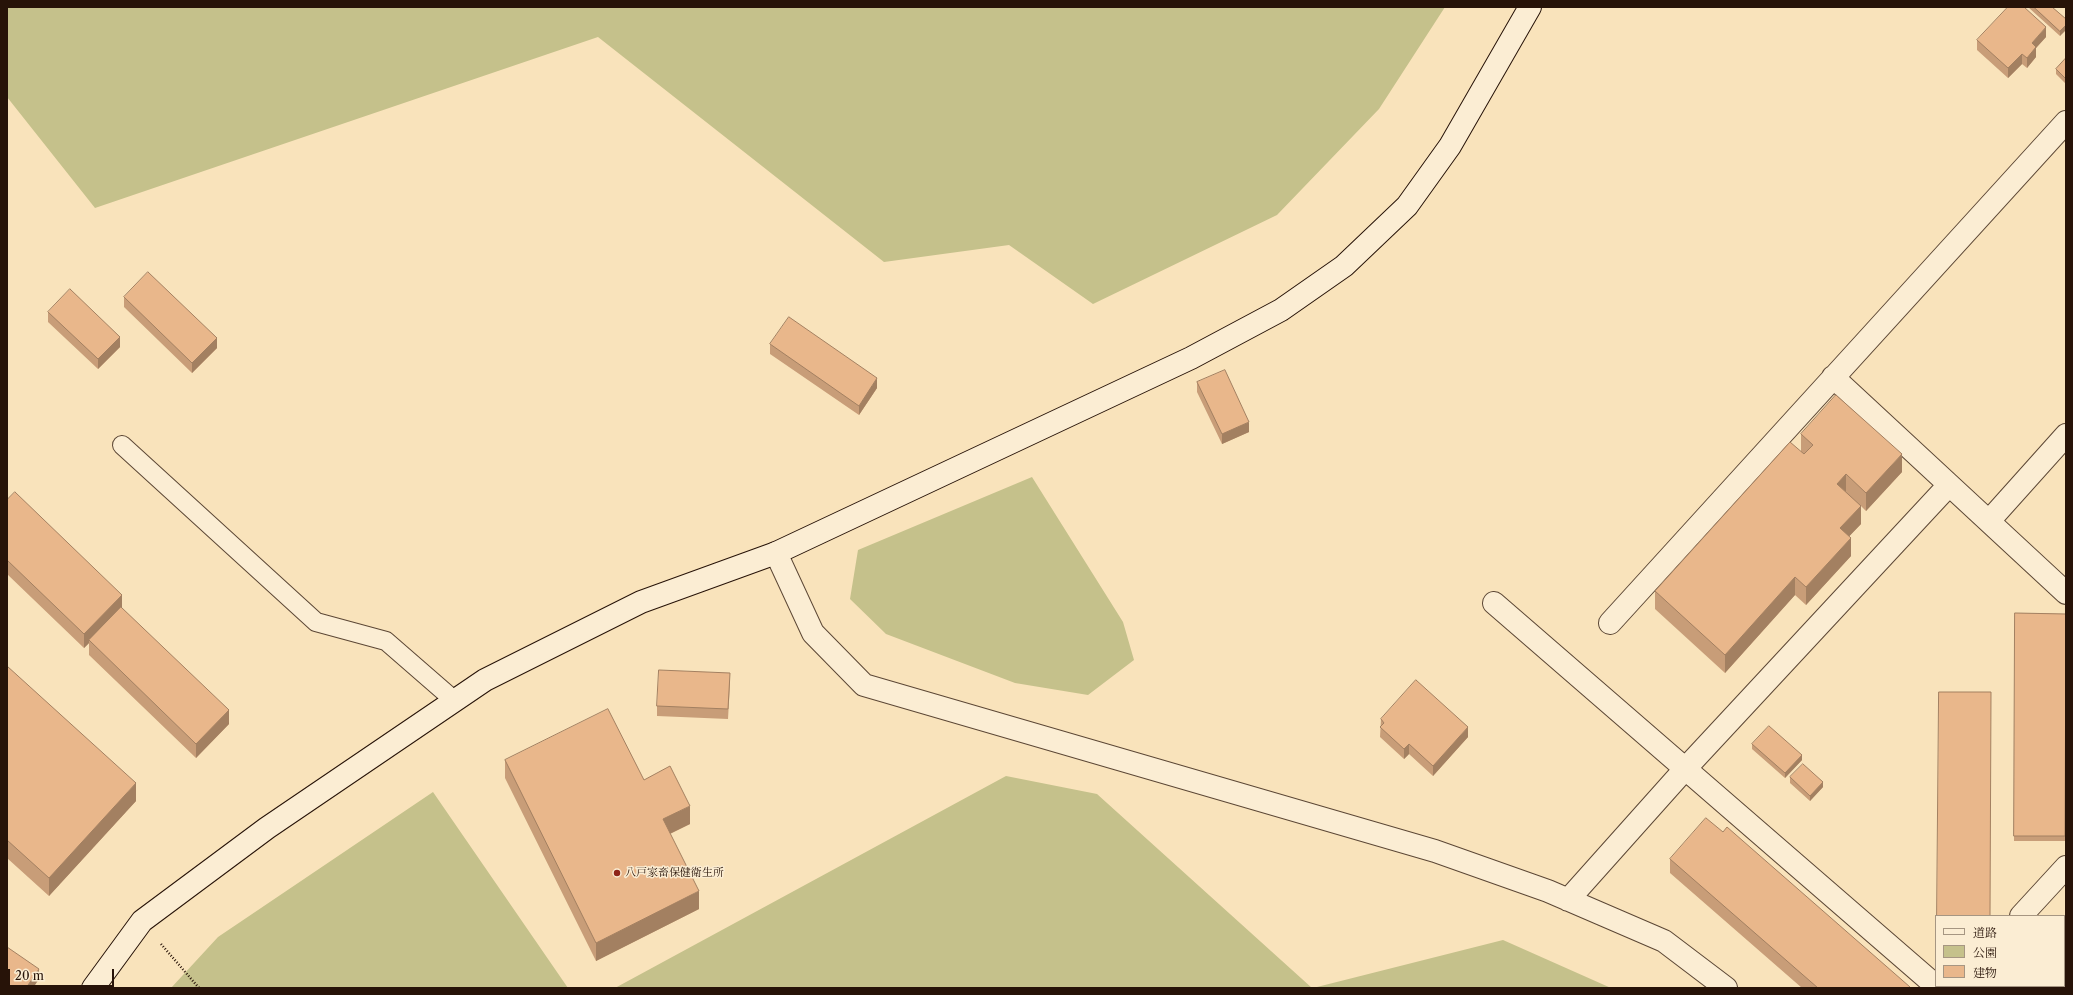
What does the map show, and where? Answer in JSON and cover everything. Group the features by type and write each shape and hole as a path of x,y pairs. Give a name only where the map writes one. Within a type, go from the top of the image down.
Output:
{"street":[{"path":"93,988 142,921 267,828 485,680 641,602 776,553 1191,358 1281,310 1344,266 1407,206 1450,146 1530,7"},
{"path":"1610,623 2066,122"},
{"path":"1833,377 2066,593"},
{"path":"1988,521 2066,435"},
{"path":"1568,900 1685,768 1949,485"},
{"path":"776,553 813,633 864,684 1436,851 1548,891 1664,941 1726,988"},
{"path":"1494,604 1935,985"},
{"path":"2022,915 2066,867"}],"lane":[{"path":"122,445 316,622 386,641 455,701"}],"path":[{"path":"142,921 199,988"}],"green space":[{"path":"7,7 1445,7 1379,109 1277,215 1093,304 1009,245 884,262 598,37 95,208 7,97"},
{"path":"1032,477 1123,622 1134,660 1088,695 1015,683 886,634 850,599 858,550"},
{"path":"1006,776 1097,794 1312,988 615,988"},
{"path":"433,792 568,988 171,988 218,937"},
{"path":"1503,940 1611,988 1313,988"}],"building":[{"path":"2008,7 2024,7 2046,27 2032,43 2036,47 2027,58 2022,54 2008,68 1977,40"},
{"path":"2034,7 2052,7 2066,19 2066,25 2060,31"},
{"path":"2066,58 2066,79 2056,69"},
{"path":"148,272 217,338 192,363 124,297"},
{"path":"70,289 120,337 98,359 48,312"},
{"path":"789,317 877,378 859,406 770,344"},
{"path":"1225,370 1249,422 1222,434 1197,382"},
{"path":"1836,395 1902,454 1866,493 1846,474 1837,484 1861,506 1840,528 1851,538 1806,587 1795,577 1725,655 1655,591 1790,442 1804,454 1813,445 1801,434"},
{"path":"15,492 122,595 84,634 7,560 7,500"},
{"path":"121,607 229,710 196,744 89,640"},
{"path":"2015,613 2066,614 2065,836 2014,836"},
{"path":"7,666 136,783 49,878 7,840"},
{"path":"659,670 730,673 728,709 657,706"},
{"path":"1416,680 1468,727 1433,766 1409,744 1404,749 1380,727 1384,723 1381,719"},
{"path":"1939,692 1991,692 1990,915 1937,915"},
{"name":"八戸家畜保健衛生所","path":"608,709 644,780 670,766 690,806 663,819 699,891 596,943 505,760"},
{"path":"1769,726 1802,755 1785,773 1752,744"},
{"path":"1803,764 1823,782 1810,796 1790,777"},
{"path":"1706,818 1723,832 1727,827 1910,988 1818,988 1670,859"},
{"path":"7,947 39,969 26,988 7,988"}],"place":[{"name":"八戸家畜保健衛生所","path":"617,873"}]}
